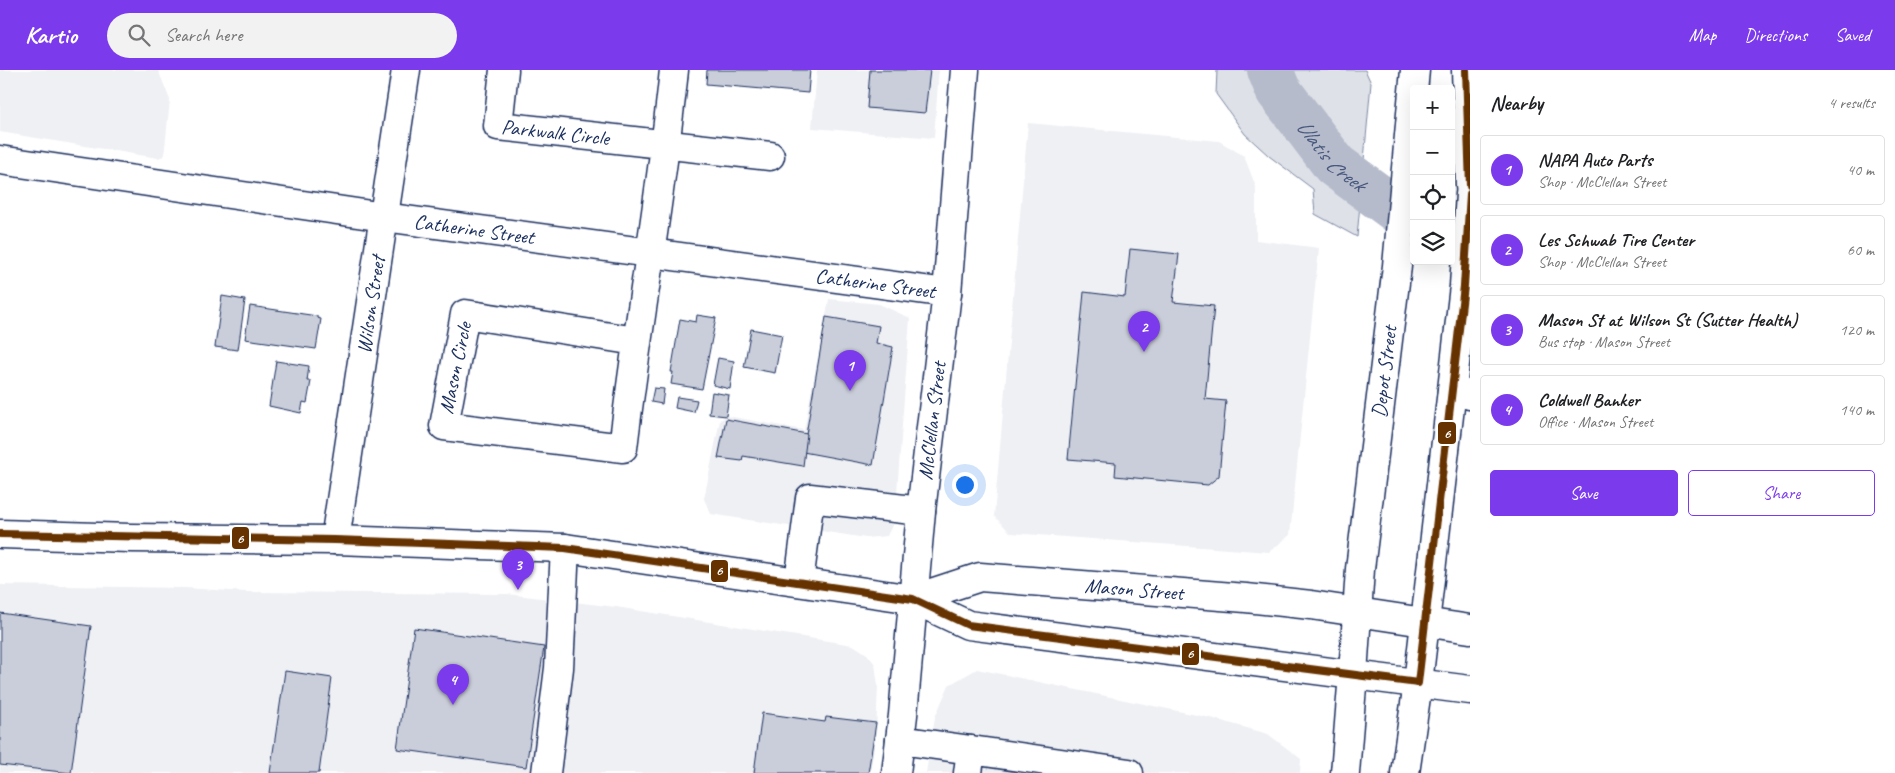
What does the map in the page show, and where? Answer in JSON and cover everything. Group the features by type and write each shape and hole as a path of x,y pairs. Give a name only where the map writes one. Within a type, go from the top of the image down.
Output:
{"main road":[{"name":"Wilson Street","path":"335,540 406,70"},
{"name":"Parkwalk Circle","path":"504,70 498,126 667,143 770,156"},
{"path":"650,252 667,143 674,70"},
{"name":"McClellan Street","path":"896,773 921,512 948,293 965,70"},
{"name":"Depot Street","path":"1345,773 1367,498 1397,266 1415,70"},
{"path":"1466,70 1470,186"},
{"name":"Catherine Street","path":"0,160 384,217 948,293"},
{"path":"1405,773 1461,392 1464,286 1470,194"},
{"name":"Mason Circle","path":"636,341 465,314 444,426 623,448 636,341 650,252"},
{"path":"799,582 810,498 921,512"},
{"name":"Mason Street","path":"0,534 130,538 335,540 565,548 913,599 968,625 1470,690"},
{"path":"546,773 558,668 565,548"},
{"name":"Mason Street","path":"913,599 980,577 1246,598 1470,628"},
{"path":"900,740 970,762 1128,773"}],"shaded area":[{"path":"0,70 158,70 170,100 164,156 158,158 0,132"},
{"path":"817,70 939,70 934,138 812,128"},
{"path":"1217,70 1365,70 1371,83 1357,237 1315,214 1313,189 1269,156 1245,134 1216,94"},
{"path":"1028,123 1219,141 1244,156 1256,187 1256,240 1319,248 1290,535 1269,552 1011,533 994,516"},
{"path":"829,299 879,304 910,318 895,519 887,536 866,538 711,514 704,499 720,420 728,416 804,430"},
{"path":"0,585 185,588 246,592 507,594 616,607 853,645 867,654 875,664 878,685 876,736 870,773 0,773"},
{"path":"977,669 1211,718 1268,734 1301,759 1300,773 926,773 935,717 949,685"}],"building":[{"path":"707,70 810,70 808,93 706,84"},
{"path":"870,70 930,70 925,113 867,108"},
{"path":"1130,249 1179,254 1173,302 1214,306 1205,399 1226,401 1219,476 1208,485 1115,476 1116,463 1068,459 1084,292 1125,297"},
{"path":"222,296 245,300 238,350 215,347"},
{"path":"250,306 317,316 317,318 321,319 316,349 245,339"},
{"path":"697,315 716,318 702,389 671,384 673,372 671,372 680,319 696,322"},
{"path":"826,317 879,326 876,343 893,347 873,465 803,452"},
{"path":"751,329 782,335 775,373 744,367"},
{"path":"718,358 734,361 730,389 713,385"},
{"path":"276,361 309,366 307,381 311,381 307,403 303,402 301,413 269,406"},
{"path":"654,388 664,389 662,404 651,402"},
{"path":"712,392 729,395 726,416 709,414"},
{"path":"677,397 697,400 694,412 675,408"},
{"path":"726,419 807,434 803,466 743,456 742,461 718,458"},
{"path":"0,613 91,626 71,773 0,765"},
{"path":"414,628 544,647 526,767 397,749"},
{"path":"285,671 332,678 319,773 270,773"},
{"path":"762,713 825,722 826,717 876,723 868,773 754,773"}],"waterway":[{"name":"Ulatis Creek","path":"1270,70 1278,90 1335,165 1410,220"}],"transit line":[{"name":"6","path":"1466,70 1470,186"},
{"name":"6","path":"0,534 335,540 565,548 913,599 968,625 1418,683 1464,286 1470,194"}],"place":[{"name":"Les Schwab Tire Center","path":"1144,352"},
{"name":"NAPA Auto Parts","path":"850,391"},
{"name":"Mason St at Wilson St (Sutter Health)","path":"518,590"},
{"name":"Coldwell Banker","path":"453,705"}]}
